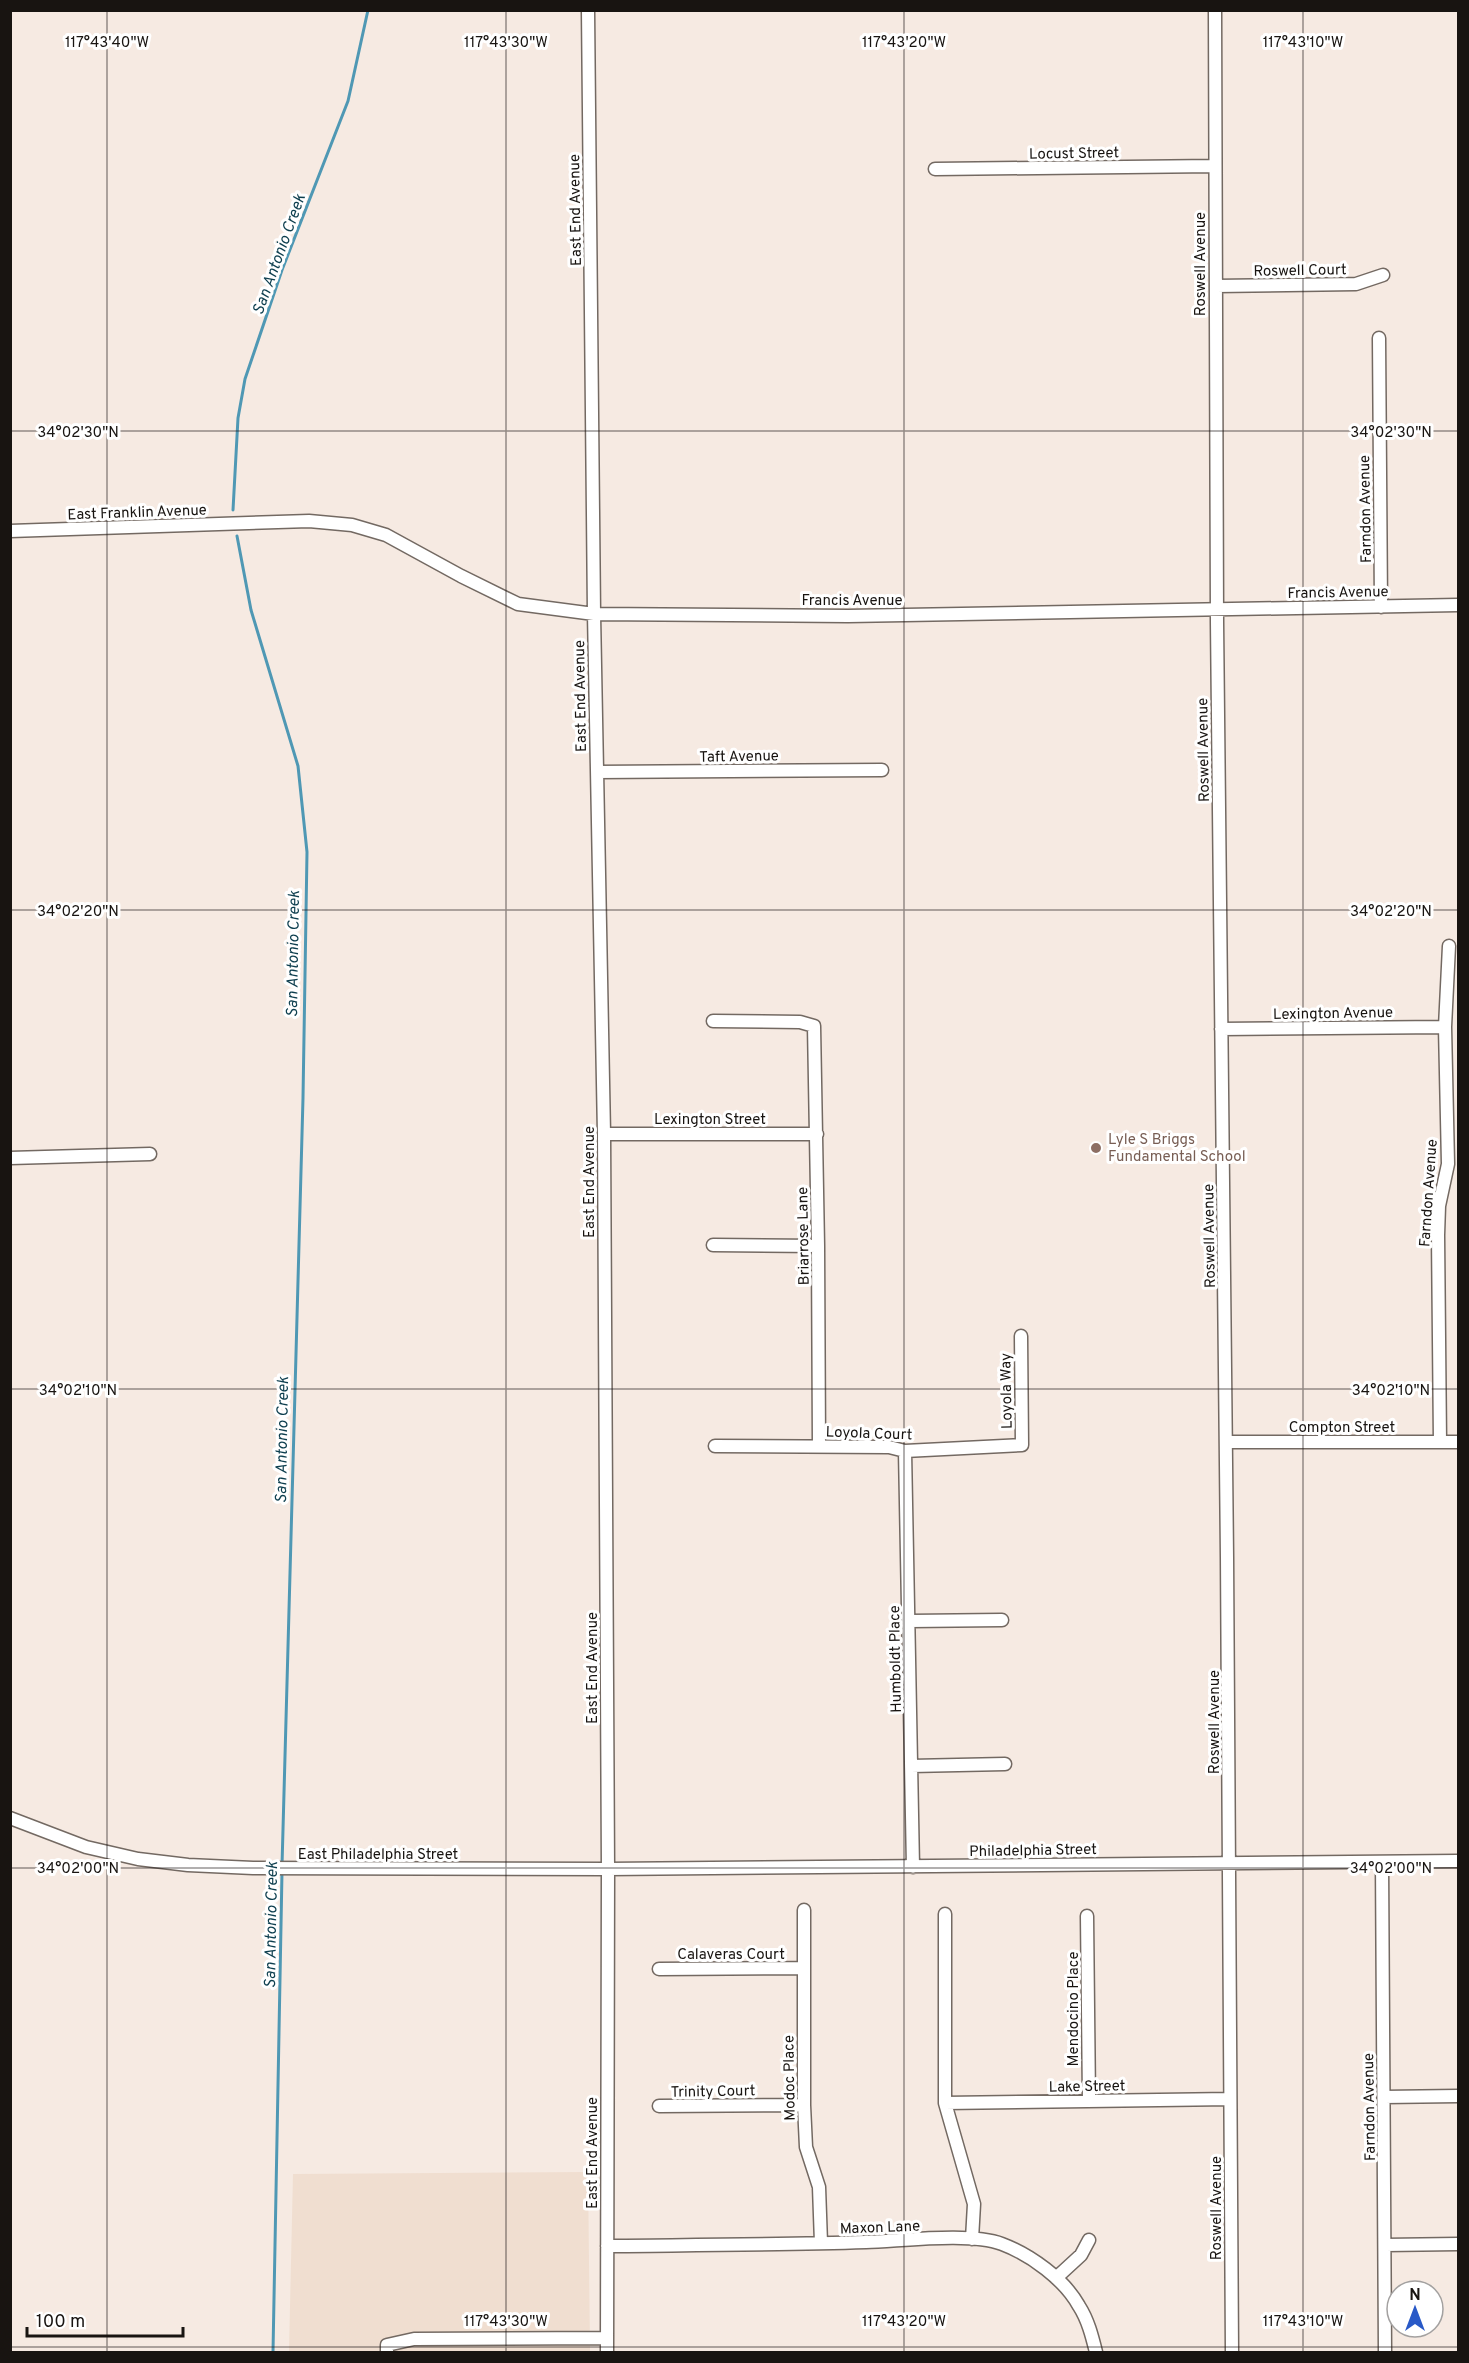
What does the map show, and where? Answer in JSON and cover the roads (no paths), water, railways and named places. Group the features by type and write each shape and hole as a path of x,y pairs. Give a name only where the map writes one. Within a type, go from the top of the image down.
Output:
{"street":[{"name":"East End Avenue","path":"588,10 594,614 604,1134 608,1869 607,2352"},
{"name":"Roswell Avenue","path":"1215,10 1217,609 1230,1862 1232,2352"},
{"name":"Locust Street","path":"935,169 1214,166"},
{"name":"Roswell Court","path":"1216,286 1356,284 1383,275"},
{"name":"Farndon Avenue","path":"1379,338 1381,607"},
{"name":"Francis Avenue","path":"265,522 309,521 352,525 386,535 518,604 594,614 848,616 1458,606"},
{"name":"East Franklin Avenue","path":"10,531 265,522"},
{"name":"Taft Avenue","path":"597,772 882,770"},
{"name":"Farndon Avenue","path":"1440,1442 1439,1216 1448,1164 1445,1027 1449,946"},
{"name":"Briarrose Lane","path":"714,1021 800,1022 814,1026 819,1446"},
{"name":"Lexington Avenue","path":"1221,1029 1445,1027"},
{"name":"Lexington Street","path":"604,1134 817,1134"},
{"path":"10,1158 150,1154"},
{"path":"713,1245 818,1246"},
{"name":"Loyola Way","path":"1021,1336 1022,1445"},
{"name":"Compton Street","path":"1226,1442 1458,1442"},
{"name":"Loyola Court","path":"715,1446 890,1447 905,1451 1022,1445"},
{"name":"Humboldt Place","path":"905,1451 913,1867"},
{"path":"910,1621 1002,1620"},
{"path":"911,1766 1005,1764"},
{"name":"East Philadelphia Street","path":"10,1818 86,1847 138,1859 188,1865 253,1868 608,1869"},
{"name":"Philadelphia Street","path":"608,1869 1458,1861"},
{"name":"Farndon Avenue","path":"1382,1862 1385,2352"},
{"name":"Modoc Place","path":"804,1910 806,2147 819,2187 821,2243"},
{"path":"945,1914 945,2103 974,2204 972,2239"},
{"name":"Mendocino Place","path":"1087,1916 1089,2101"},
{"name":"Calaveras Court","path":"659,1969 804,1968"},
{"path":"1384,2097 1458,2096"},
{"name":"Lake Street","path":"945,2103 1230,2099"},
{"name":"Trinity Court","path":"658,2106 804,2105"},
{"name":"Maxon Lane","path":"607,2246 972,2239 1001,2244 1026,2255 1056,2278 1078,2304 1089,2327 1096,2352"},
{"path":"1056,2278 1081,2255 1089,2240"},
{"path":"1385,2245 1458,2244"},
{"path":"387,2349 414,2339 607,2338"}],"waterway":[{"name":"San Antonio Creek","path":"233,510 238,418 245,379 282,270 348,101 368,10"},
{"name":"San Antonio Creek","path":"237,536 251,610 298,766 307,852 303,1098 282,1866"},
{"name":"San Antonio Creek","path":"273,2352 282,1872"}],"place":[{"name":"Lyle S Briggs Fundamental School","path":"1096,1148"}]}
